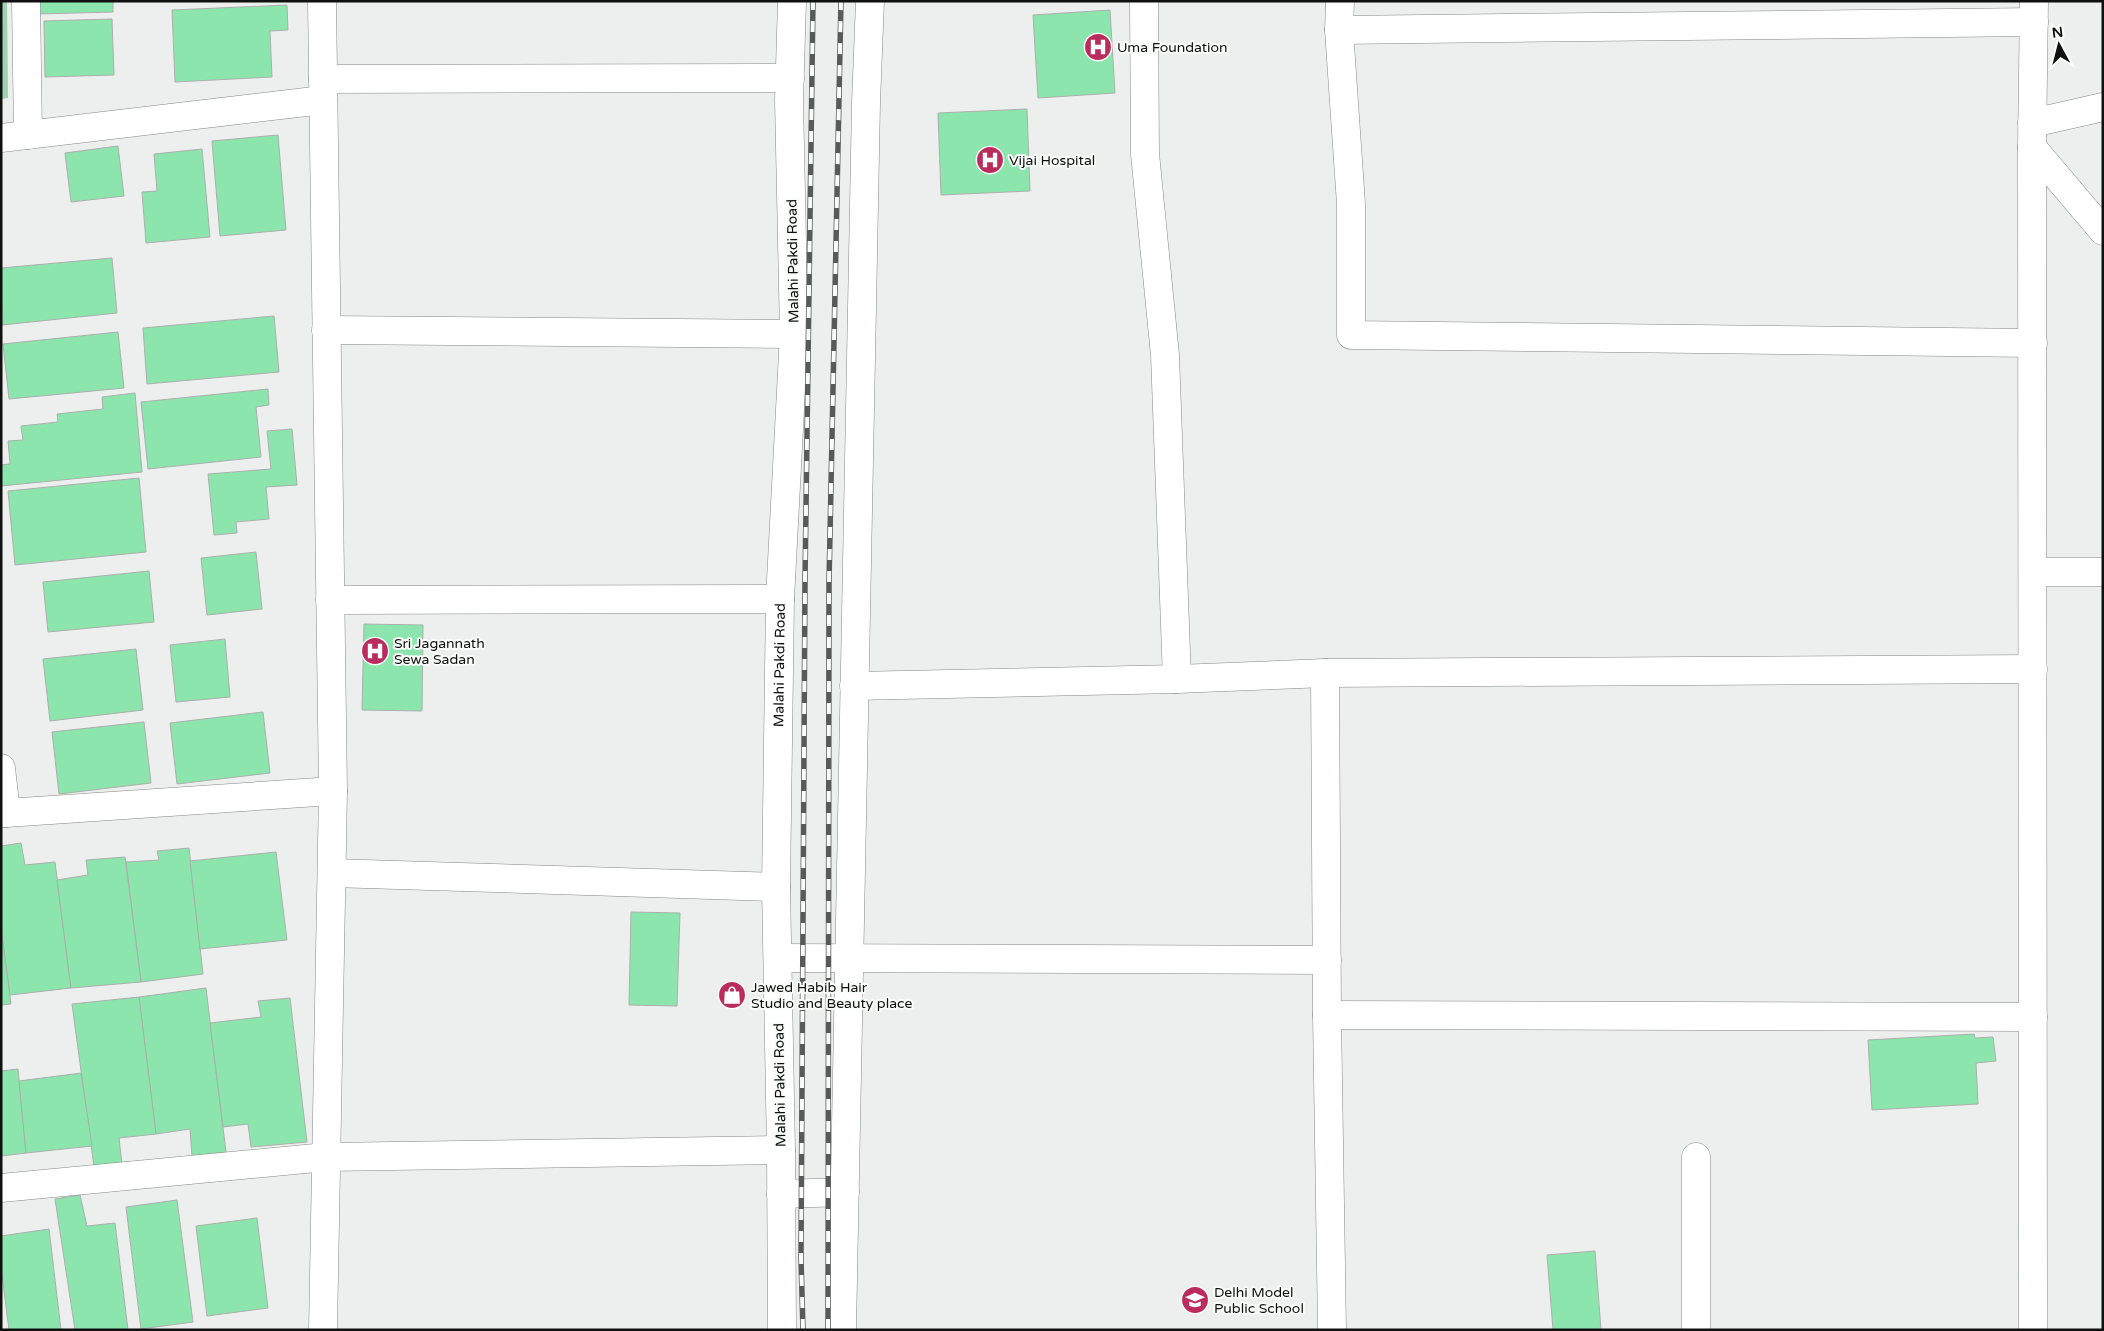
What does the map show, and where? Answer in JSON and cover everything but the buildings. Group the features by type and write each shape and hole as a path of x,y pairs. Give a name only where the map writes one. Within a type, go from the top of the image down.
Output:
{"street":[{"path":"26,1 28,135"},
{"path":"322,1 333,792 323,1330"},
{"name":"Malahi Pakdi Road","path":"782,1330 776,888 780,599 794,334 790,78 792,1"},
{"path":"842,1330 866,104 870,1"},
{"path":"1144,1 1145,154 1165,355 1177,679"},
{"path":"1340,1 1339,30 1351,204 1351,335 2033,344"},
{"path":"1339,30 1750,13 2034,12 2032,135 2033,1330"},
{"path":"1,138 323,90 790,78"},
{"path":"2032,135 2103,107"},
{"path":"2032,135 2103,231"},
{"path":"326,330 794,334"},
{"path":"2033,572 2103,572"},
{"path":"330,600 780,599"},
{"path":"854,686 1177,679 1326,673 2033,669"},
{"path":"1326,673 1327,1015 1332,1330"},
{"path":"1,768 3,813 333,792"},
{"path":"332,873 776,888"},
{"path":"778,958 1327,960"},
{"path":"1327,1015 2033,1018"},
{"path":"1,1188 326,1157 781,1150"},
{"path":"1696,1157 1696,1330"},
{"path":"781,1194 845,1192"}],"green space":[{"path":"1,1 7,1 8,98 1,99"}],"railway":[{"path":"803,1330 801,1258 805,581 813,1"},
{"path":"828,1330 829,583 841,1"}],"place":[{"name":"Uma Foundation","path":"1098,47"},
{"name":"Vijai Hospital","path":"990,160"},
{"name":"Sri Jagannath Sewa Sadan","path":"375,651"},
{"name":"Jawed Habib Hair Studio and Beauty place","path":"732,995"},
{"name":"Delhi Model Public School","path":"1195,1300"}]}
